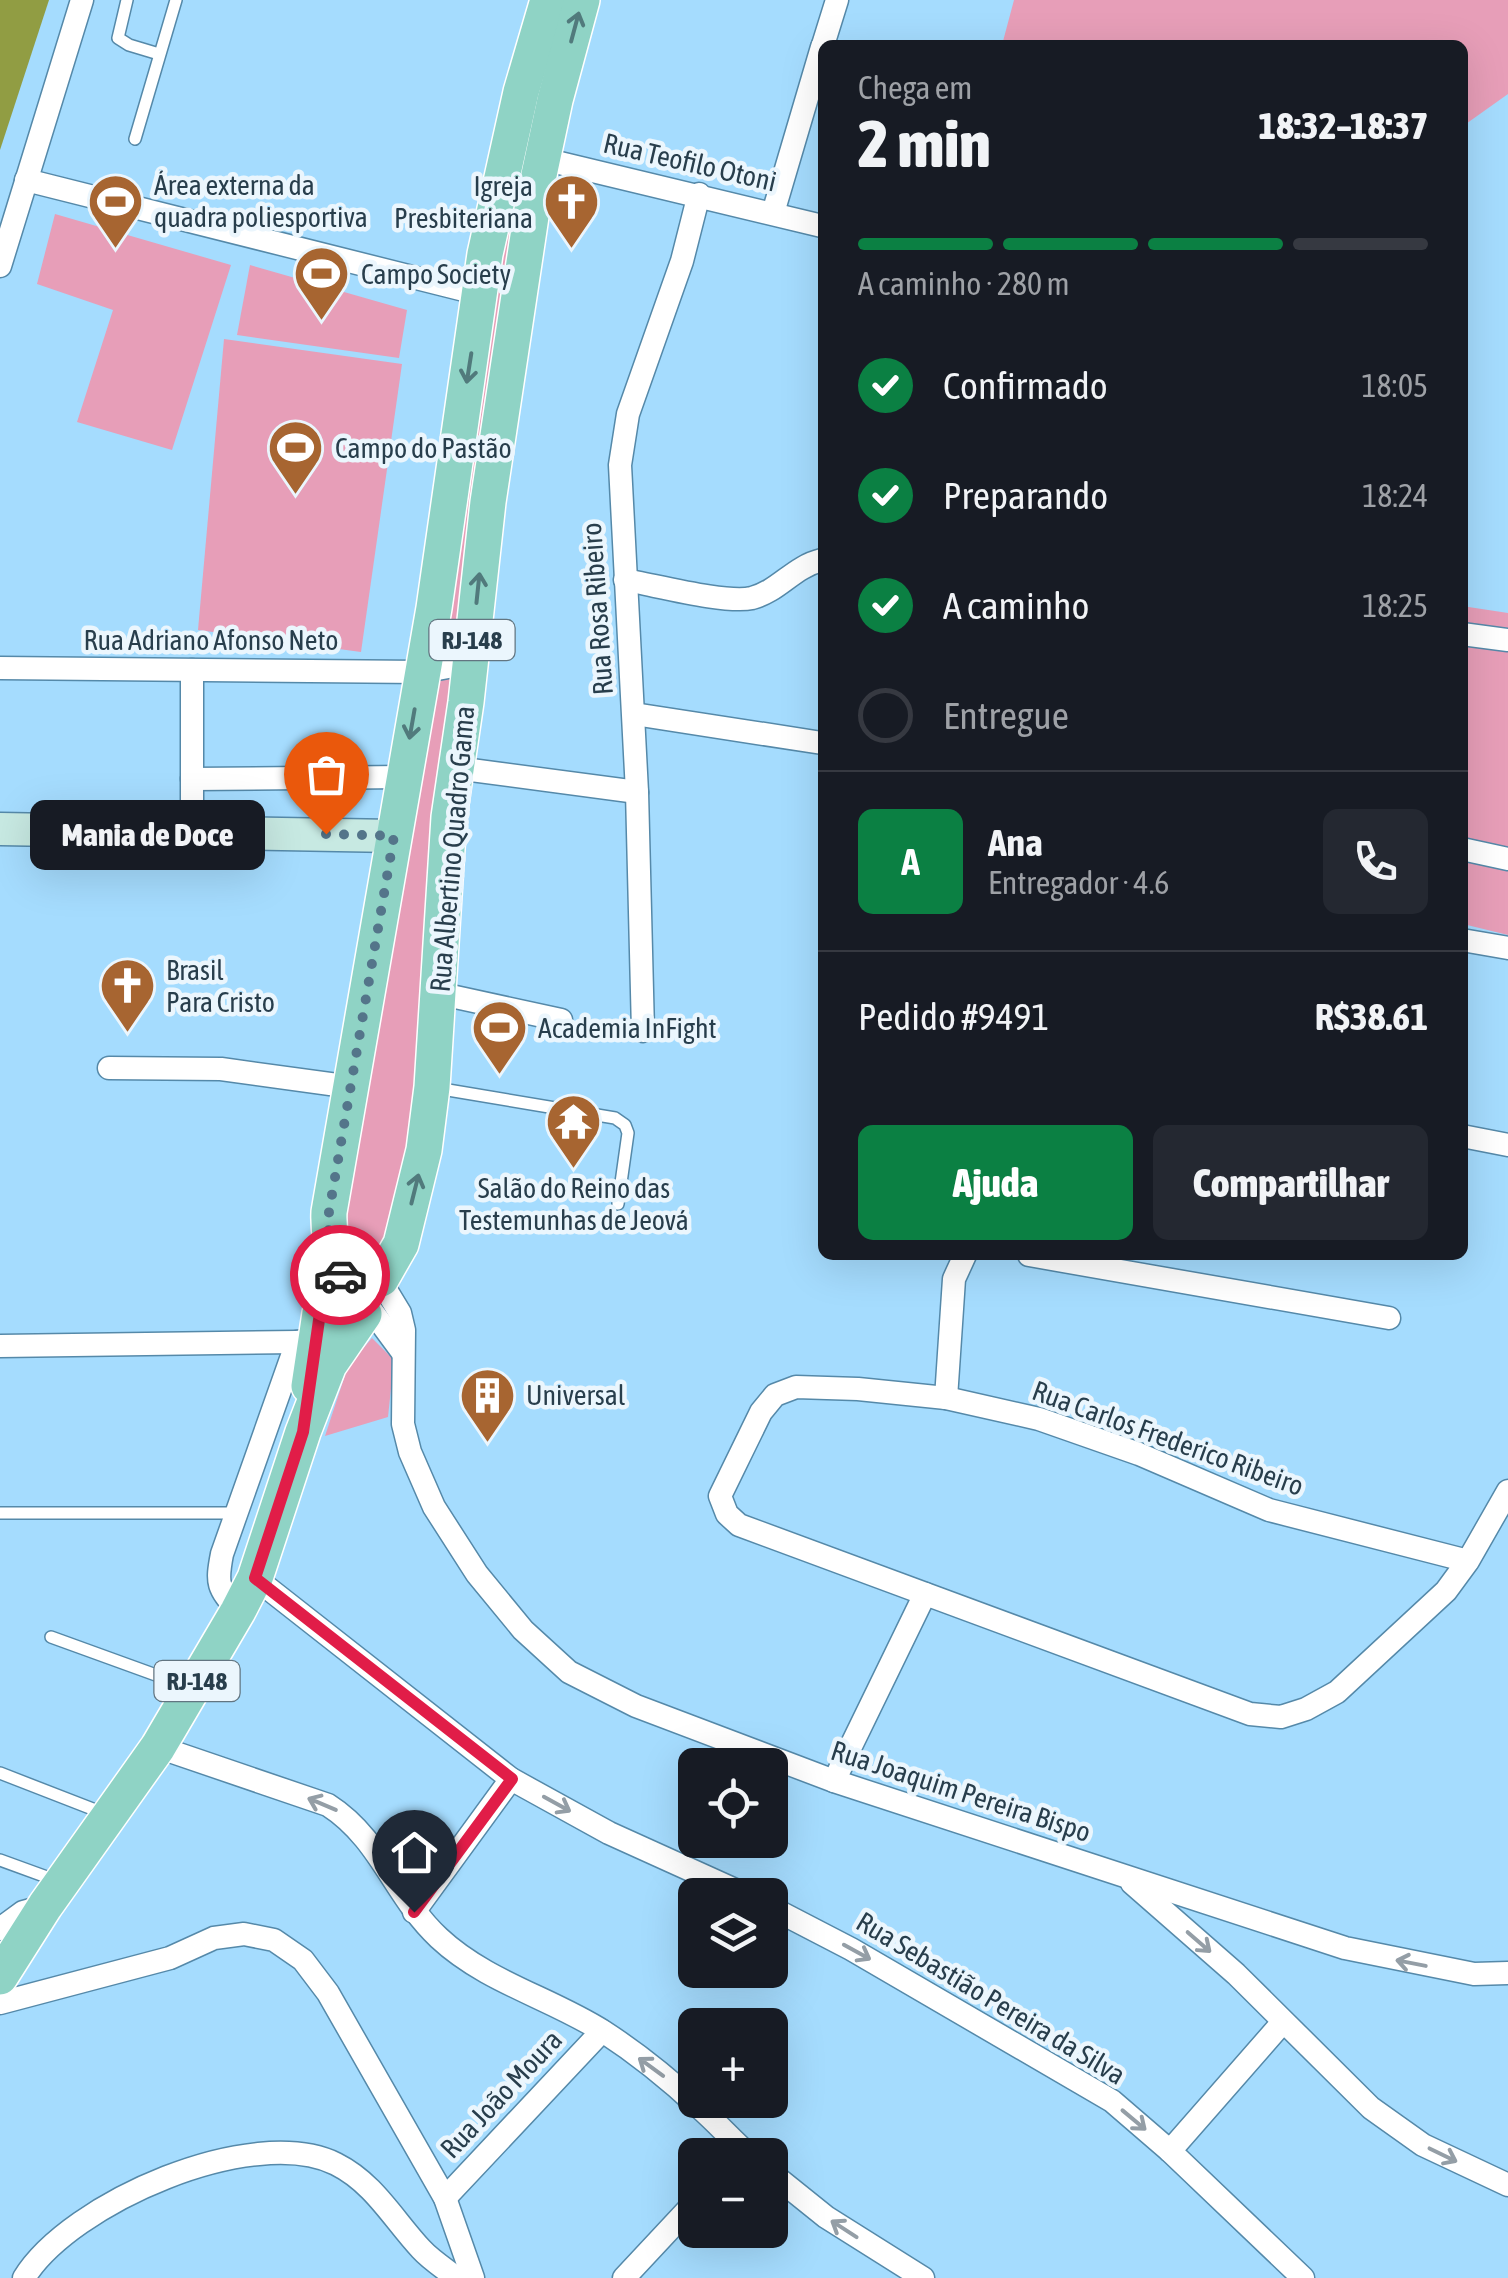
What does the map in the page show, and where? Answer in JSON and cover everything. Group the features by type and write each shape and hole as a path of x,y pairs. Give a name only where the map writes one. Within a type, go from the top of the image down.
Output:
{"main road":[{"name":"Rua Albertino Quadro Gama","path":"303,1432 334,1355 375,1297 401,1244 424,1150 432,1088 441,911 488,502 513,319 544,158 538,96 548,0"},
{"name":"Rua Albertino Quadro Gama","path":"338,1281 328,1228 436,590 496,194 582,0"},
{"path":"328,1228 340,1242 361,1251 374,1253 401,1244"},
{"path":"303,1432 306,1341 320,1313 350,1267 374,1270 375,1297"},
{"name":"RJ-148","path":"0,1977 158,1748 238,1610 255,1578 303,1432"}],"street":[{"path":"0,266 82,0"},
{"path":"825,40 837,0"},
{"path":"774,213 818,63"},
{"name":"Rua Teofilo Otoni","path":"544,158 818,225"},
{"path":"26,180 480,294"},
{"name":"Rua Rosa Ribeiro","path":"643,1031 634,714 620,465 628,414 682,261 698,194"},
{"path":"625,580 722,597 751,598 775,587 802,565 818,561"},
{"path":"1468,635 1508,640"},
{"name":"Rua Adriano Afonso Neto","path":"0,668 421,672 470,663"},
{"path":"192,670 192,830"},
{"path":"634,714 818,741"},
{"path":"456,768 637,792"},
{"path":"192,780 403,777"},
{"path":"0,829 394,836"},
{"path":"1468,850 1508,859"},
{"path":"1468,941 1508,948"},
{"path":"438,993 561,1020"},
{"path":"109,1068 221,1069 352,1088"},
{"path":"1468,1137 1508,1145"},
{"path":"946,1398 954,1278 963,1260"},
{"path":"1058,1260 1389,1318"},
{"name":"Rua Joaquim Pereira Bispo","path":"375,1297 403,1353 403,1424 410,1452 434,1507 477,1574 523,1630 569,1672 636,1706 834,1781 1126,1877 1236,1974 1372,2108 1423,2145 1508,2184"},
{"path":"0,1346 306,1341 222,1554 217,1577 220,1589 238,1610"},
{"name":"Rua Carlos Frederico Ribeiro","path":"1468,1562 1269,1510 1106,1442 1039,1419 946,1398 858,1388 796,1387 775,1395 761,1412 720,1496 726,1514 739,1526 1250,1714 1281,1717 1337,1692 1446,1591 1468,1562 1508,1491"},
{"path":"255,1578 512,1779 609,1833 708,1878"},
{"path":"834,1781 924,1594"},
{"path":"158,1748 328,1805 352,1820 414,1912 441,1940 490,1974 602,2031 670,2080 728,2138"},
{"path":"414,1912 512,1779"},
{"path":"1126,1877 1345,1948 1474,1974 1508,1973"},
{"name":"RJ-148","path":"0,1928 55,1895"},
{"name":"Rua Sebastião Pereira da Silva","path":"788,1916 851,1948 1112,2101 1303,2278"},
{"path":"0,2003 170,1958 214,1938 244,1934 274,1940 302,1960 328,1992 445,2198 473,2278"},
{"path":"1170,2151 1282,2023"},
{"name":"Rua João Moura","path":"445,2198 602,2031"},
{"path":"24,2278 44,2250 78,2222 124,2195 194,2168 260,2154 298,2152 333,2162 366,2182 424,2253 457,2278"},
{"path":"788,2186 826,2217 923,2278"},
{"path":"624,2278 678,2220"}],"lane":[{"path":"127,0 118,38 129,46 159,54"},
{"path":"134,139 176,0"},
{"path":"432,1088 614,1118 625,1125 628,1134 618,1204"},
{"path":"0,1514 238,1513"},
{"path":"51,1637 193,1688"},
{"path":"0,1772 111,1816"},
{"path":"0,1860 55,1895"}],"shaded area":[{"path":"0,0 49,0 0,150"},
{"path":"1014,0 1508,0 1508,94 1468,122 1468,40 1003,40"},
{"path":"518,108 546,119 394,1246 360,1244 340,1237"},
{"path":"55,214 231,265 172,450 77,422 113,310 37,284"},
{"name":"Campo Society","path":"250,265 407,310 399,358 237,335"},
{"name":"Campo do Pastão","path":"224,339 402,364 361,652 198,630"},
{"path":"1468,607 1508,613 1508,935 1468,925"},
{"path":"372,1338 394,1360 388,1417 325,1436 348,1366"}],"way so far":[{"path":"326,834 394,836 329,1212 328,1228 340,1275"}],"place":[{"name":"Área externa da quadra poliesportiva","path":"115,250"},
{"name":"Igreja Presbiteriana","path":"572,251"},
{"name":"Campo Society","path":"322,323"},
{"name":"Campo do Pastão","path":"296,497"},
{"name":"Mania de Doce","path":"326,834"},
{"name":"Brasil Para Cristo","path":"127,1035"},
{"name":"Academia InFight","path":"499,1077"},
{"name":"Salão do Reino das Testemunhas de Jeová","path":"574,1171"},
{"name":"Universal","path":"487,1444"}],"route":[{"path":"340,1275 320,1313 303,1432 255,1578 512,1779 414,1912"}]}
